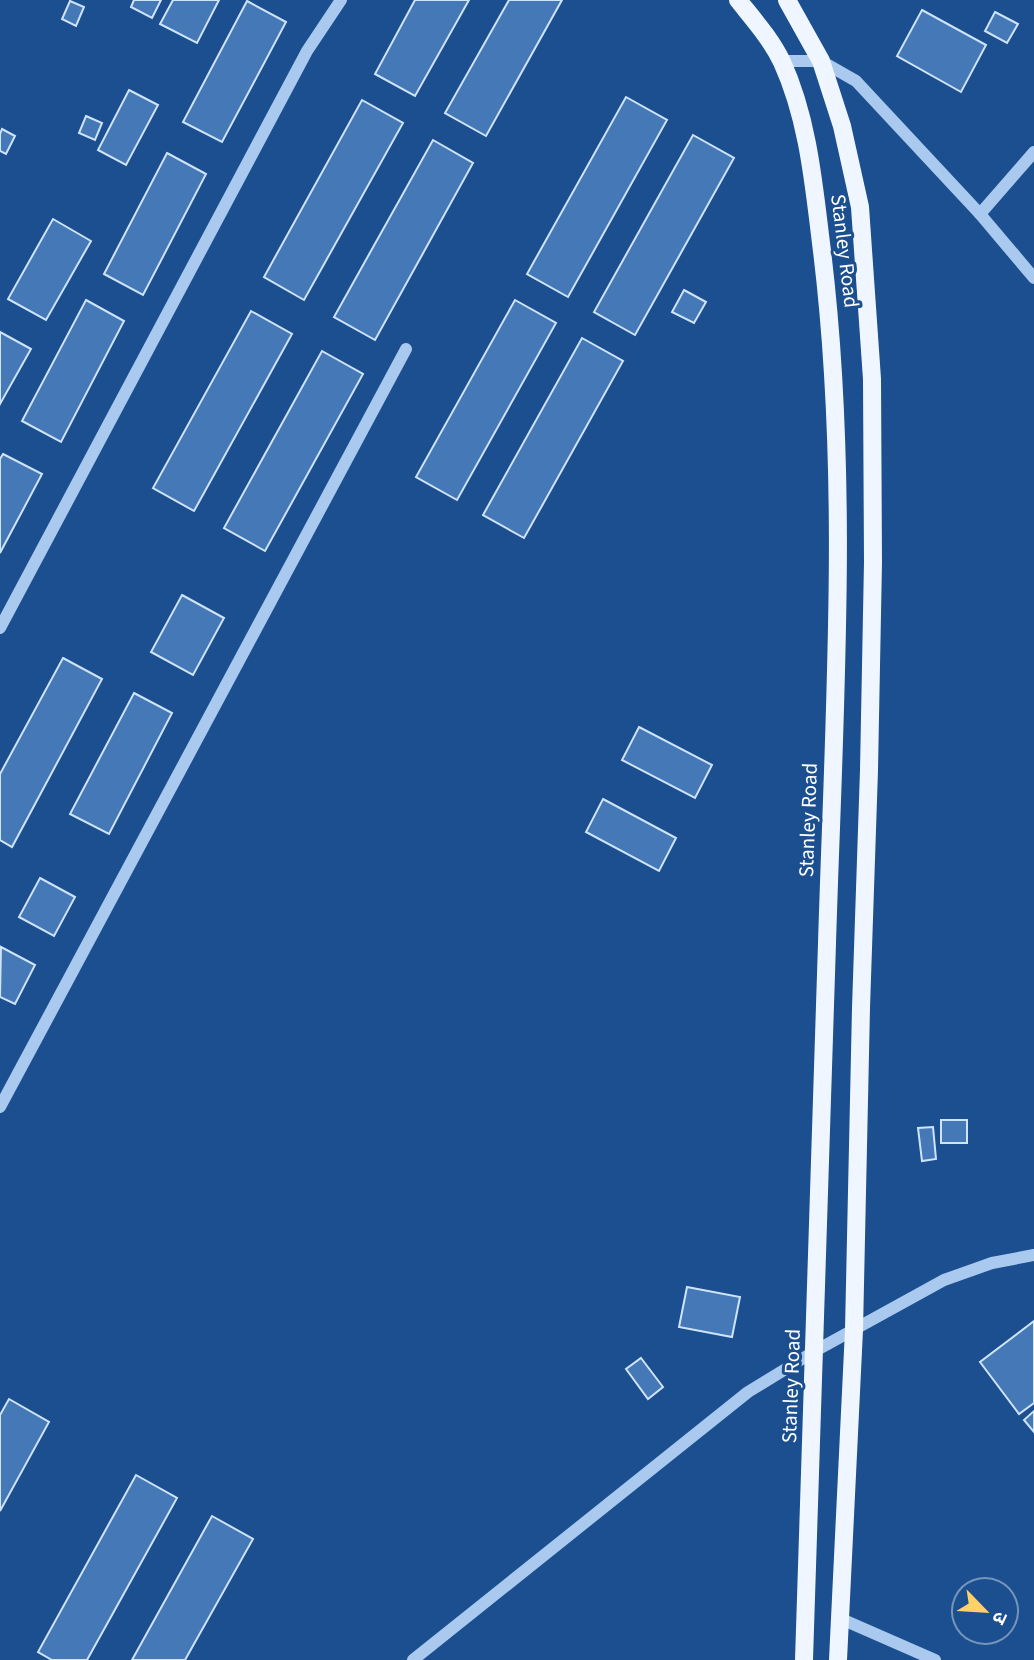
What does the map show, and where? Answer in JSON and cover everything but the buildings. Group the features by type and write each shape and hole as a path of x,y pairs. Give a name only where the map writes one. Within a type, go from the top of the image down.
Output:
{"main road":[{"name":"Stanley Road","path":"738,0 766,35 782,61 810,158 831,325 839,510 816,1351 804,1660"},
{"name":"Stanley Road","path":"787,0 821,61 842,126 860,207 872,379 873,576 854,1330 838,1660"}],"street":[{"path":"0,628 307,51 341,0"},
{"path":"782,61 821,61 856,81 981,214 1034,278"},
{"path":"981,214 1034,152"},
{"path":"0,1107 406,349"},
{"path":"413,1660 748,1392 944,1280 992,1263 1034,1255"},
{"path":"839,1618 935,1660"}]}
